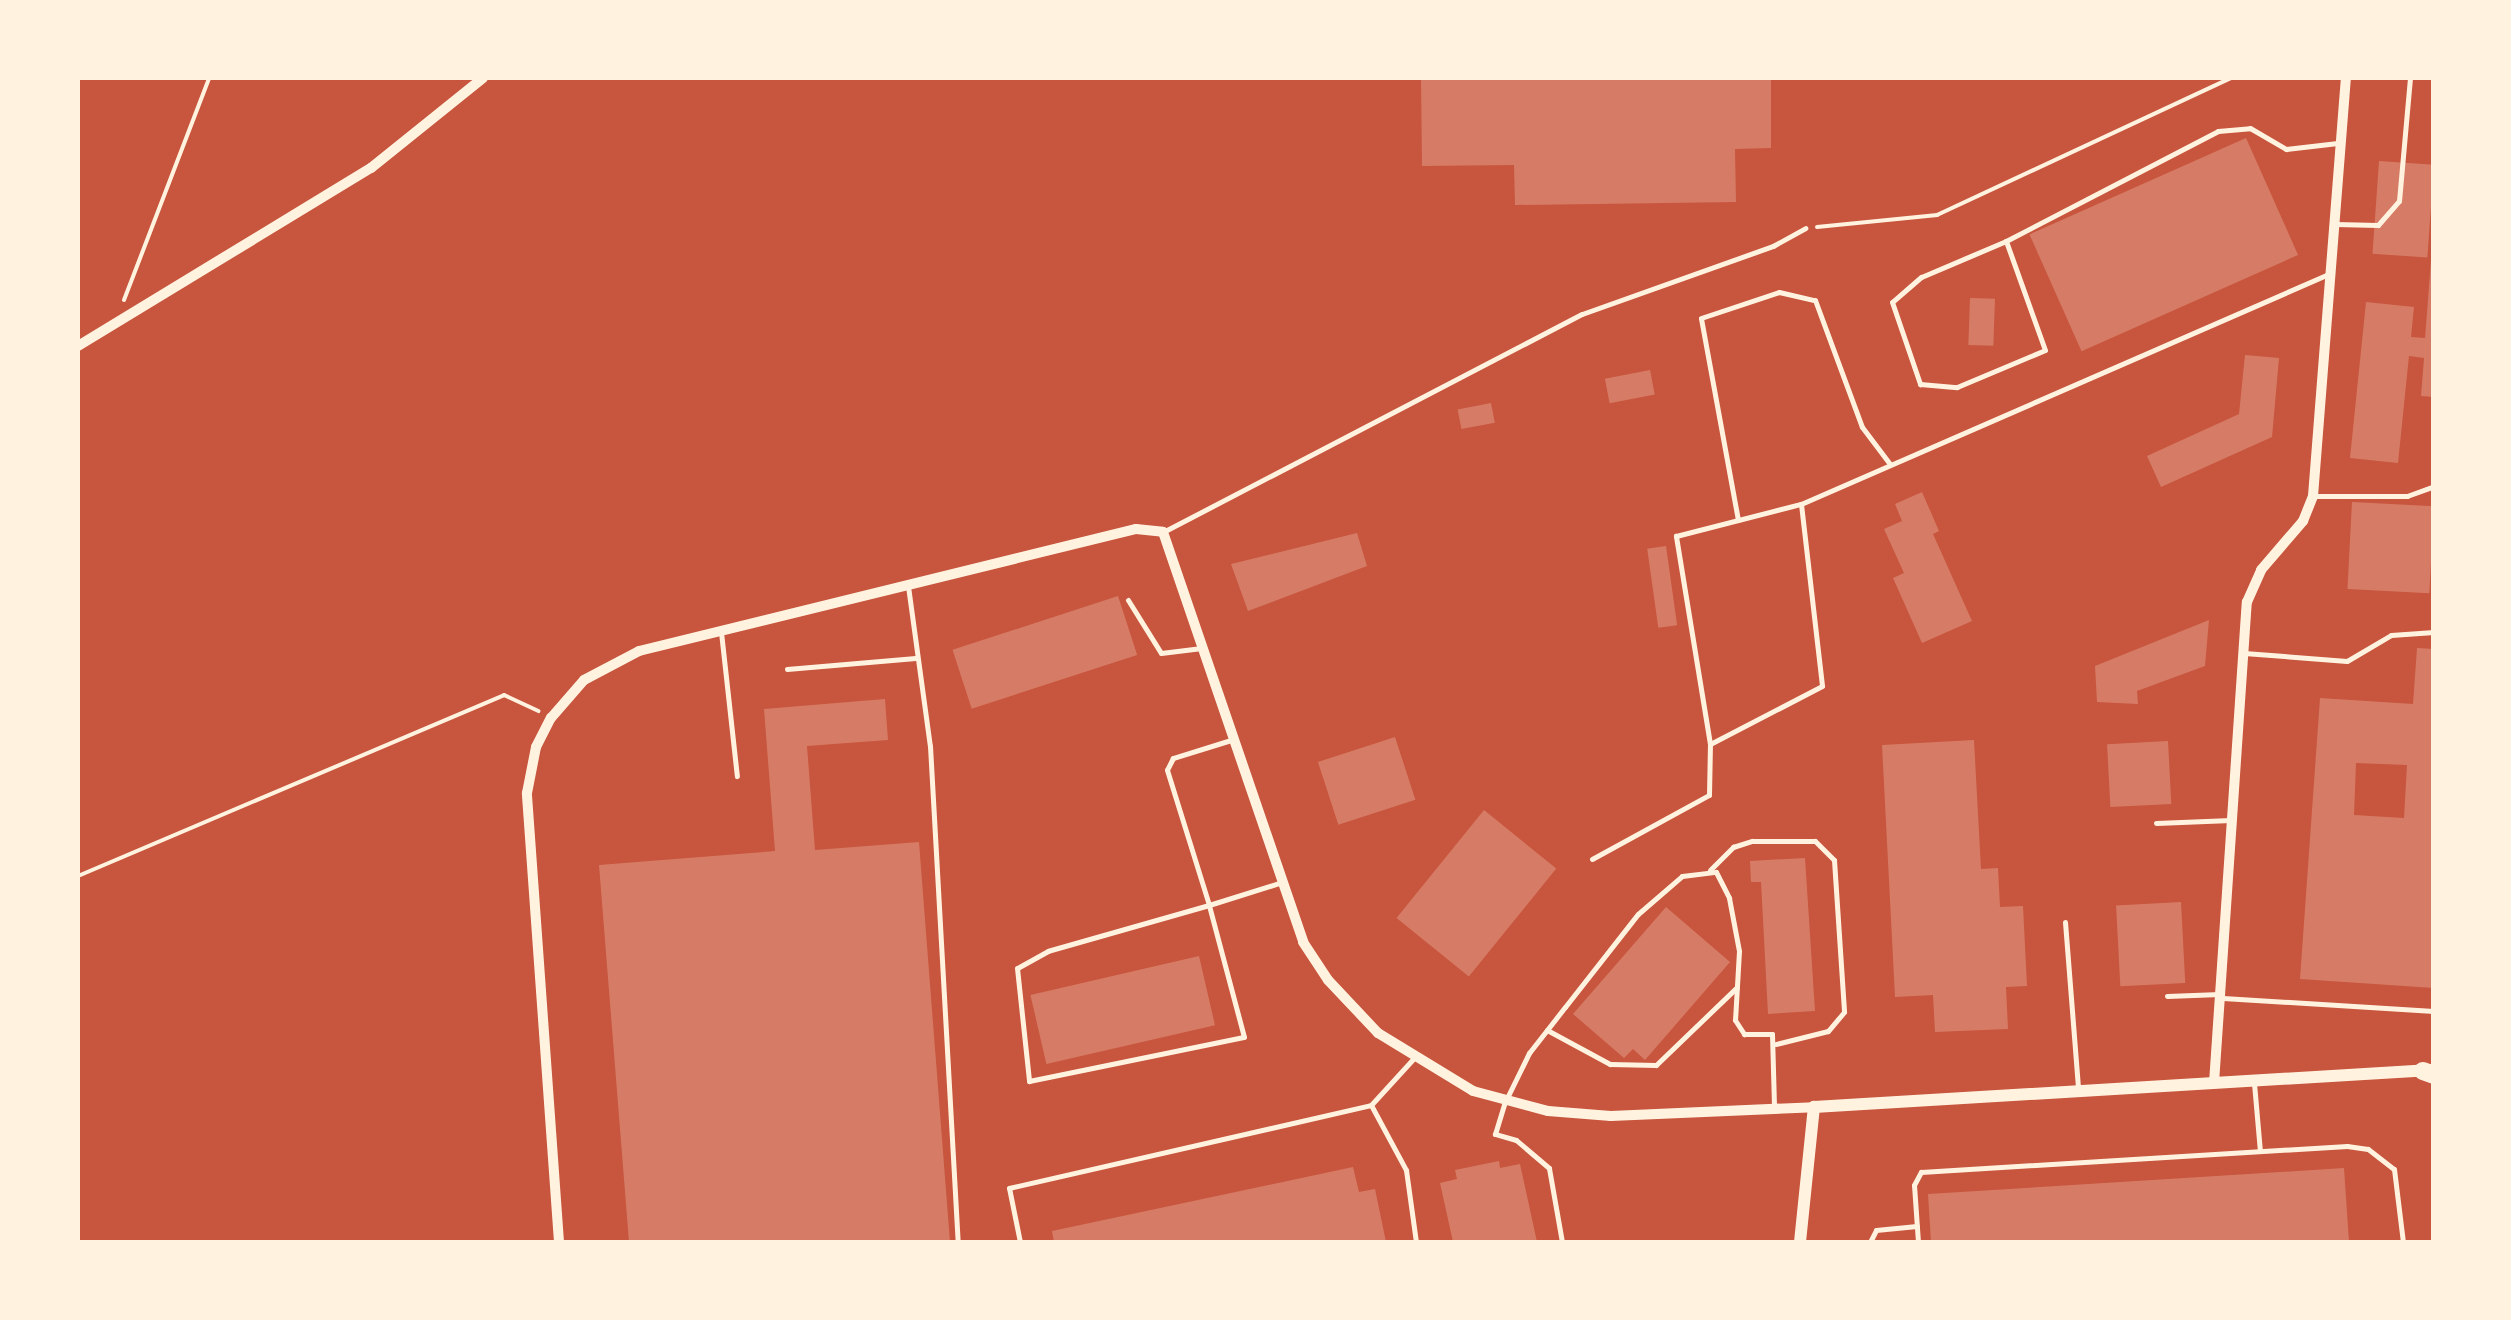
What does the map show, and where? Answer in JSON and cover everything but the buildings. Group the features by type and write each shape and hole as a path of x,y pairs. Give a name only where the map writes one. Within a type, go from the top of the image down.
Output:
{"street":[{"path":"78,346 371,168 483,78"},
{"path":"2214,1083 2247,602 2261,570 2303,521 2313,496 2346,78"},
{"path":"559,1242 527,793 536,747 552,718 584,680 639,651 1136,529 1164,532 1279,883 1314,962 1360,1017 1413,1058 1505,1102 1586,1116 2430,1072"},
{"path":"1800,1242 1814,1106"}],"lane":[{"path":"2334,224 2378,225 2400,200 2410,78"},
{"path":"2006,240 2045,350 1957,387 1920,384 1892,302 1921,277 2006,240 2218,131 2250,128 2286,149 2341,143"},
{"path":"1164,532 1582,314 1805,228"},
{"path":"1592,859 1709,795 1710,744 1676,536 1800,504 2331,272"},
{"path":"1738,520 1701,318 1778,292 1815,300 1862,426 1890,464"},
{"path":"2313,496 2407,496 2434,486"},
{"path":"1710,744 1822,686 1800,504"},
{"path":"908,586 930,746 958,1242"},
{"path":"1128,600 1161,652 1200,648"},
{"path":"720,629 738,776"},
{"path":"2242,652 2347,660 2399,633 2434,632"},
{"path":"787,669 916,658"},
{"path":"1231,740 1172,758 1166,770 1209,905 1244,1037 1029,1082 1017,968 1048,951 1209,905 1279,883"},
{"path":"2156,822 2231,820"},
{"path":"1562,1242 1549,1168 1516,1140 1495,1134 1505,1102 1548,1030 1654,898 1682,876 1710,870 1733,847 1752,841 1815,841 1834,860 1844,1012 1828,1031 1776,1044"},
{"path":"1710,870 1720,878 1737,937 1738,1030 1765,1030 1776,1044 1774,1109"},
{"path":"2065,922 2078,1091"},
{"path":"1548,1030 1610,1064 1656,1065 1737,987"},
{"path":"2167,996 2434,1011"},
{"path":"1020,1242 1009,1188 1371,1105 1413,1058"},
{"path":"2254,1080 2260,1151"},
{"path":"1371,1105 1406,1170 1416,1242"},
{"path":"1918,1242 1914,1185 1920,1172 2348,1146 2383,1157 2399,1184 2403,1242"},
{"path":"1870,1242 1876,1230 1916,1226"}],"path":[{"path":"112,327 209,78"},
{"path":"1805,228 1937,215 2231,78"},
{"path":"78,876 504,695 552,718"}]}
